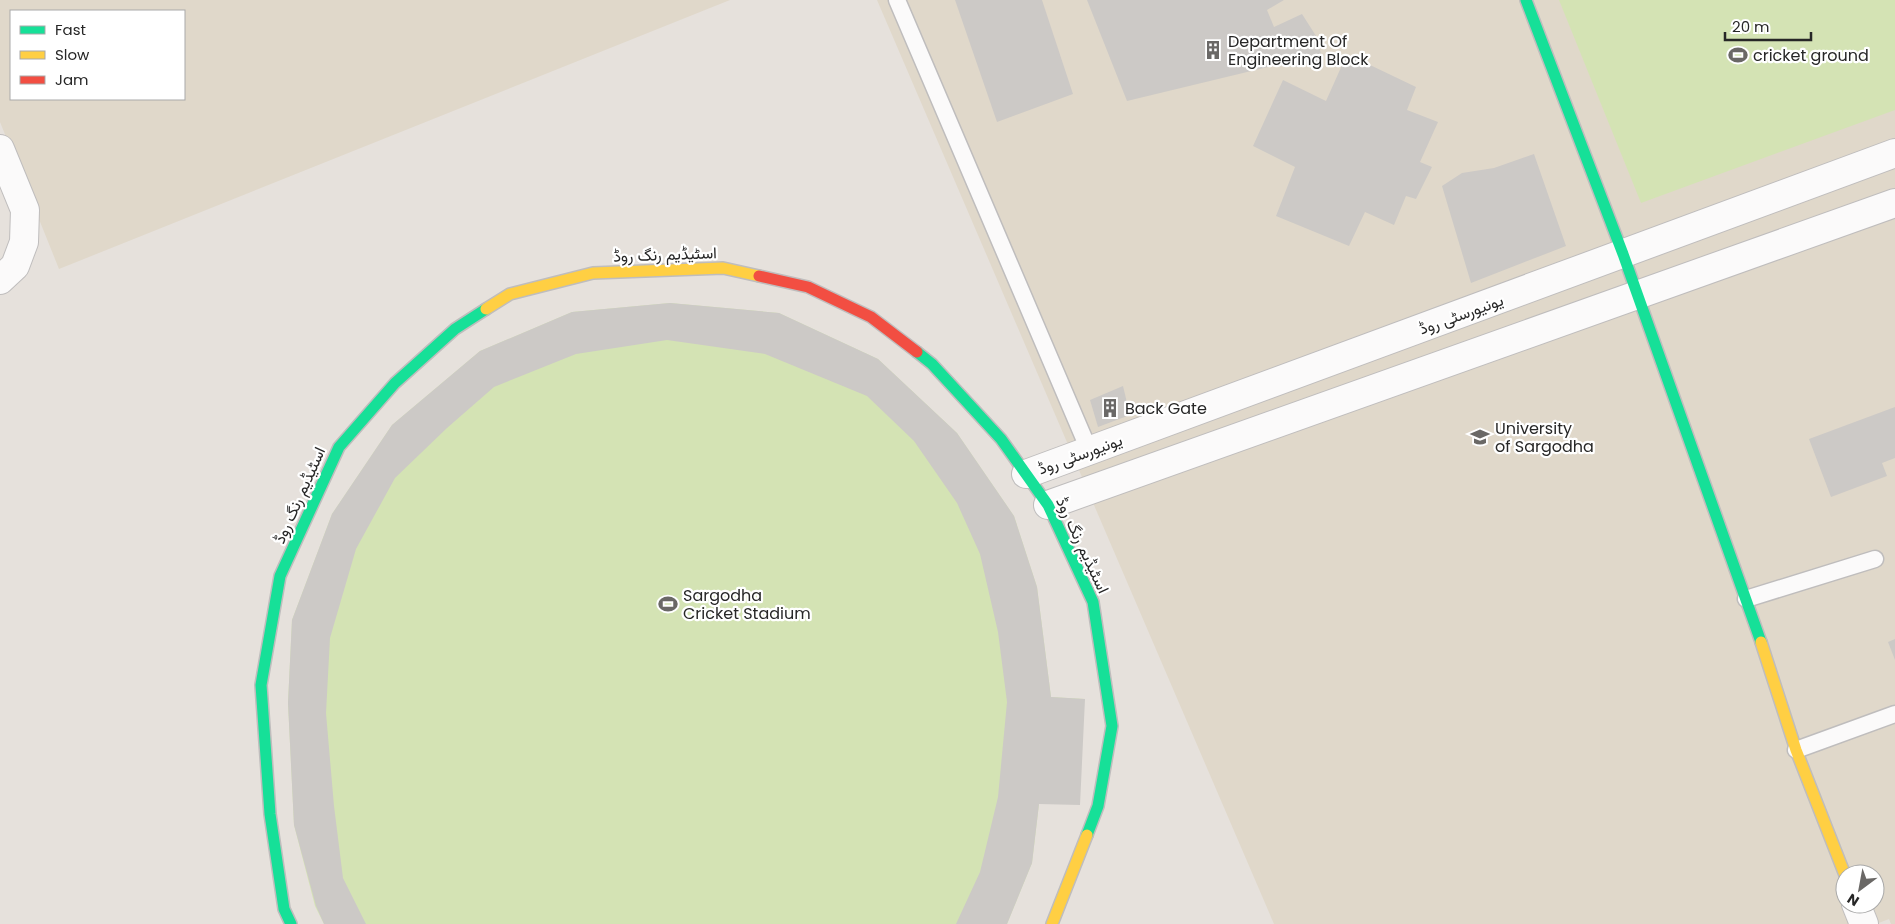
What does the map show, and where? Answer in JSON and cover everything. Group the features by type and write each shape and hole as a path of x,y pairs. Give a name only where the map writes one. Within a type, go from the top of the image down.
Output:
{"street":[{"path":"1526,0 1624,254 1746,599 1796,750 1841,864"},
{"path":"0,149 25,210 24,242 15,266 0,280"},
{"name":"یونیورسٹی روڈ","path":"1026,474 1895,153"},
{"path":"1048,505 1895,203"},
{"name":"اسٹیڈیم رنگ روڈ","path":"291,924 284,909 270,814 262,685 280,576 339,447 395,383 455,329 510,294 593,273 723,268 808,287 871,317 932,364 1001,438 1048,505 1093,602 1112,726 1098,806 1052,924"}],"lane":[{"path":"898,0 1089,450"},
{"path":"1746,599 1875,559"},
{"path":"1796,750 1895,714"}],"shaded area":[{"path":"0,0 730,0 59,269 0,122"},
{"name":"University of Sargodha","path":"877,0 1895,0 1895,924 1891,924 1889,919 1876,924 1274,924"}],"green space":[{"name":"cricket ground","path":"1559,0 1895,0 1895,110 1641,203"},
{"name":"Sargodha Cricket Stadium","path":"670,303 779,313 878,359 957,433 1014,516 1037,587 1051,697 1085,699 1039,804 1032,863 1007,924 324,924 315,906 294,825 288,703 292,620 332,514 392,425 480,351 572,312"}],"building":[{"path":"955,0 1042,0 1073,94 997,122"},
{"name":"Department Of Engineering Block","path":"1087,0 1284,0 1267,10 1274,27 1302,14 1318,39 1322,60 1300,67 1276,65 1127,101"},
{"path":"1347,54 1416,87 1407,110 1438,122 1420,162 1432,167 1416,199 1406,196 1394,225 1365,212 1349,246 1276,216 1295,167 1253,146 1283,80 1326,101"},
{"path":"1534,154 1566,246 1471,283 1442,186 1462,173 1494,168"},
{"path":"670,303 779,313 878,359 957,433 1014,516 1037,587 1051,697 1085,699 1080,805 1039,804 1032,863 1007,924 956,924 980,872 998,797 1007,702 998,632 980,554 957,503 914,441 867,396 765,354 667,340 576,354 494,387 447,428 395,478 356,549 330,638 326,713 334,806 343,878 366,924 324,924 316,906 294,825 288,703 292,620 332,514 392,425 480,351 572,312"},
{"name":"Back Gate","path":"1123,386 1130,415 1098,427 1090,400"},
{"path":"1895,407 1895,458 1882,463 1887,476 1831,497 1809,439"},
{"path":"1895,639 1895,660 1888,642"}],"traffic: fast":[{"path":"1526,0 1623,254 1761,642"},
{"path":"291,924 284,909 270,814 261,685 280,576 339,447 395,383 455,329 486,309"},
{"path":"917,352 932,364 1001,439 1048,505 1093,602 1112,726 1098,806 1087,835"}],"traffic: slow":[{"path":"486,309 510,294 593,273 723,268 759,276"},
{"path":"1761,642 1796,750 1841,864"},
{"path":"1052,924 1087,835"}],"traffic: jam":[{"path":"759,276 808,287 871,317 917,352"}],"place":[{"name":"Department Of Engineering Block","path":"1213,50"},
{"name":"cricket ground","path":"1738,55"},
{"name":"Back Gate","path":"1110,408"},
{"name":"University of Sargodha","path":"1480,437"},
{"name":"Sargodha Cricket Stadium","path":"668,604"}]}
